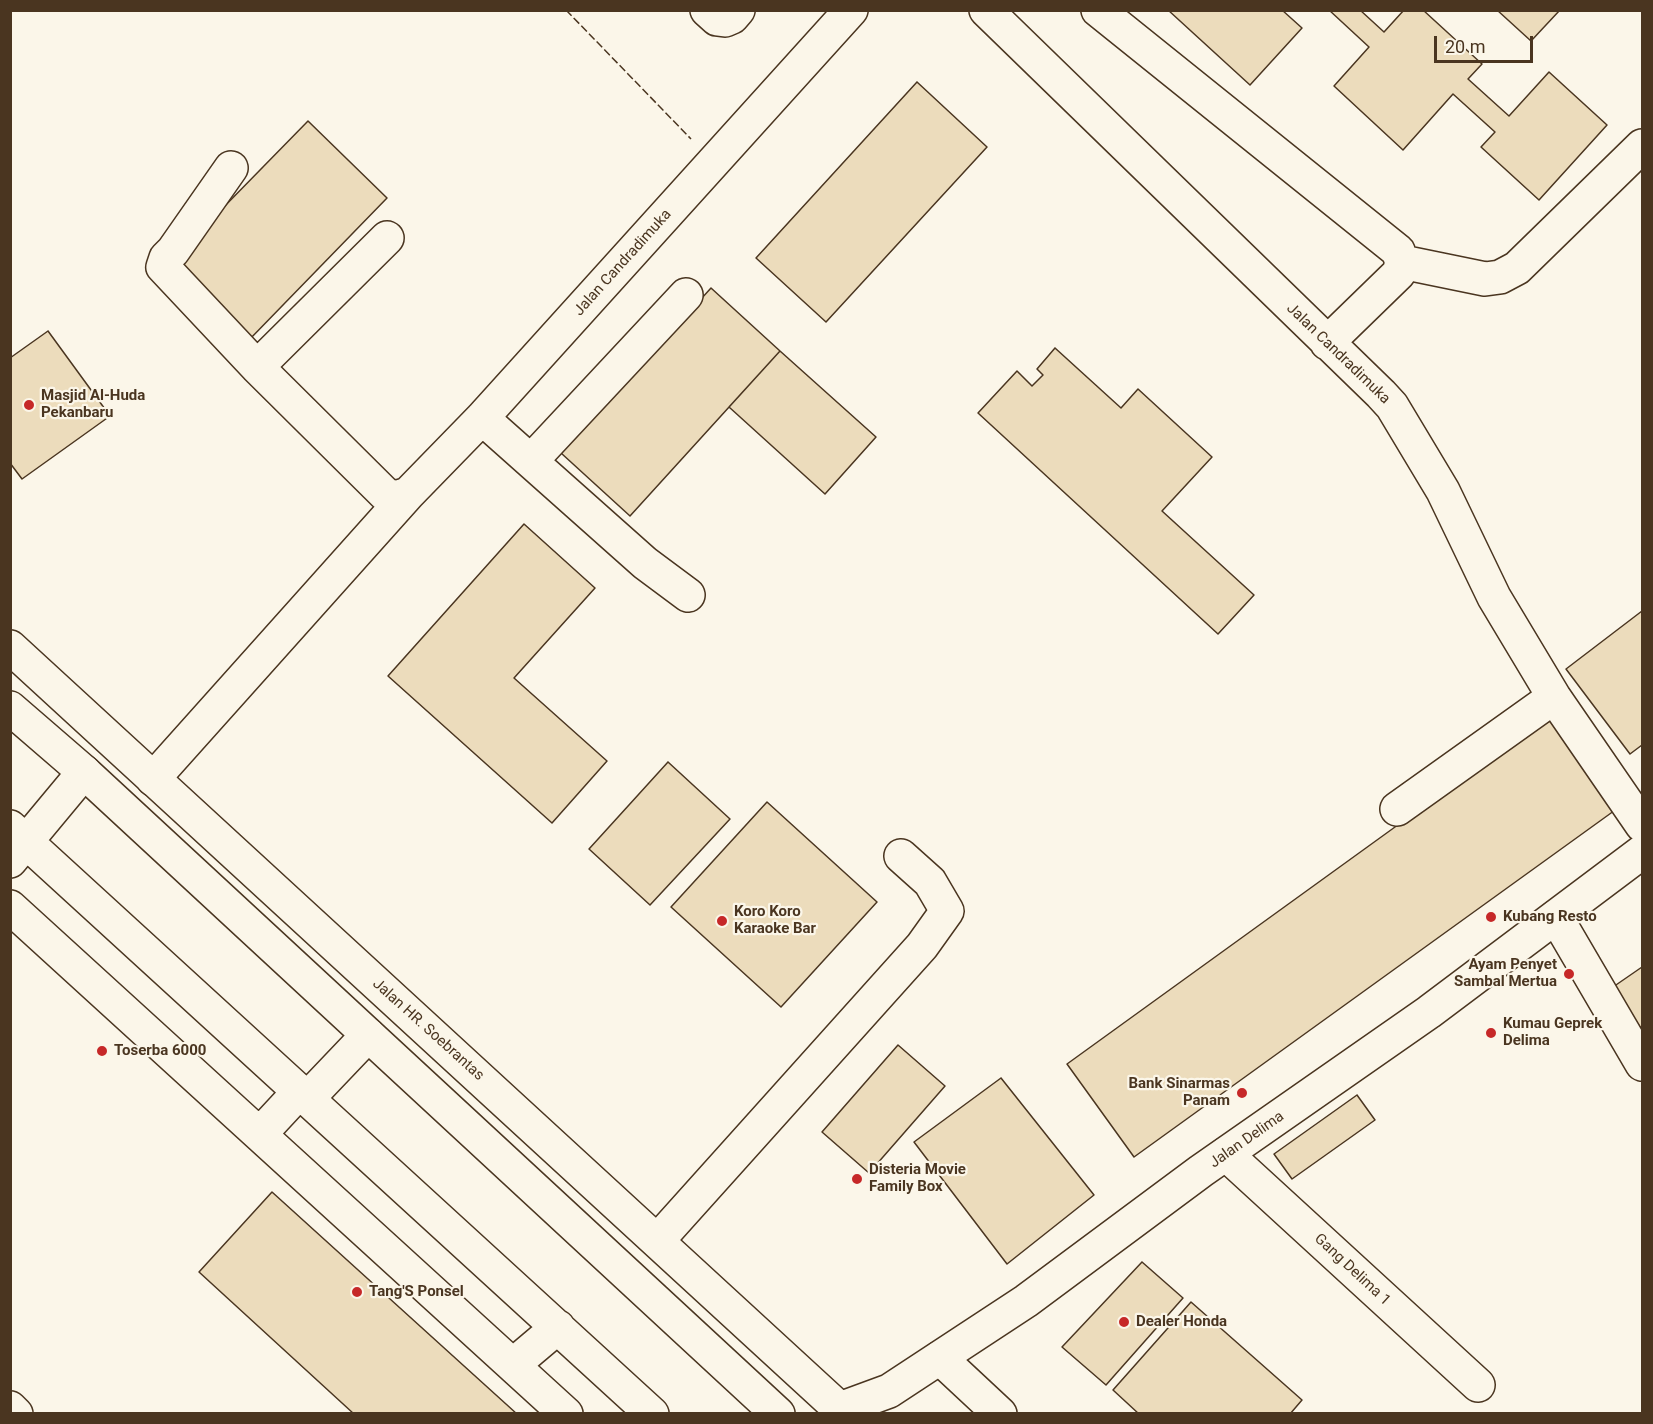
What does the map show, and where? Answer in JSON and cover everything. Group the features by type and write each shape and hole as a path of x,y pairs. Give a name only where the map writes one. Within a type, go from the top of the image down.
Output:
{"street":[{"path":"707,10 717,19 725,20 732,17 738,10"},
{"name":"Jalan Candradimuka","path":"153,778 396,494 482,418 851,10"},
{"name":"Jalan Candradimuka","path":"986,10 1392,406 1443,491 1494,597 1554,697 1642,825"},
{"path":"1098,10 1398,251 1402,262 1399,273 1327,343"},
{"path":"1402,262 1485,279 1500,277 1517,268 1642,146"},
{"path":"231,168 166,258 163,267 257,367 396,494"},
{"path":"257,367 387,238"},
{"path":"531,460 686,295"},
{"path":"482,418 645,563 688,595"},
{"name":"Jalan HR. Soebrantas","path":"10,647 843,1411"},
{"path":"1397,808 1554,697"},
{"path":"10,708 84,772 778,1413"},
{"path":"84,772 16,843 303,1096 652,1413"},
{"name":"Jalan Delima","path":"843,1411 889,1391 1026,1301 1226,1154 1429,1012 1642,852"},
{"path":"658,1240 922,946 947,911 930,882 901,856"},
{"path":"10,907 566,1413"},
{"path":"1556,917 1642,1064"},
{"path":"260,1134 368,1035"},
{"name":"Gang Delima 1","path":"1226,1154 1479,1385"},
{"path":"513,1365 558,1327"},
{"path":"940,1358 1000,1413"},
{"path":"10,1408 16,1413"}],"building":[{"path":"1168,10 1282,10 1302,28 1250,85"},
{"path":"1329,10 1360,10 1384,32 1404,10 1423,10 1482,64 1468,79 1509,116 1549,72 1607,125 1539,200 1481,147 1495,132 1453,94 1403,150 1334,86 1369,47"},
{"path":"1497,10 1560,10 1531,41"},
{"path":"917,82 987,147 826,322 756,258"},
{"path":"308,121 387,198 248,341 168,264"},
{"path":"711,288 780,351 630,516 561,453"},
{"path":"48,331 110,416 22,479 10,463 10,358"},
{"path":"1055,348 1121,408 1138,389 1212,457 1162,511 1254,595 1218,634 978,413 1017,371 1032,386 1043,375 1037,369"},
{"path":"780,351 876,437 825,494 729,407"},
{"path":"524,524 595,588 514,678 607,761 552,823 388,676"},
{"path":"1642,611 1642,745 1630,754 1566,669"},
{"path":"1550,715 1618,808 1134,1157 1067,1064"},
{"path":"668,762 730,819 650,905 589,849"},
{"path":"767,802 877,902 781,1007 671,907"},
{"path":"1642,967 1642,1030 1613,987"},
{"path":"898,1045 945,1086 869,1173 822,1132"},
{"path":"1001,1078 1094,1195 1007,1264 914,1142"},
{"path":"1357,1095 1375,1120 1292,1179 1274,1154"},
{"path":"272,1192 517,1414 354,1414 199,1272"},
{"name":"Dealer Honda","path":"1142,1262 1183,1298 1106,1385 1062,1347"},
{"path":"1191,1302 1302,1400 1290,1414 1139,1414 1113,1390"}],"fence":[{"path":"566,10 691,139"}],"place":[{"name":"Masjid Al-Huda Pekanbaru","path":"29,405"},
{"name":"Kubang Resto","path":"1491,917"},
{"name":"Koro Koro Karaoke Bar","path":"722,921"},
{"name":"Ayam Penyet Sambal Mertua","path":"1569,974"},
{"name":"Kumau Geprek Delima","path":"1491,1033"},
{"name":"Toserba 6000","path":"102,1051"},
{"name":"Bank Sinarmas Panam","path":"1242,1093"},
{"name":"Disteria Movie Family Box","path":"857,1179"},
{"name":"Tang'S Ponsel","path":"357,1292"},
{"name":"Dealer Honda","path":"1124,1322"}]}
